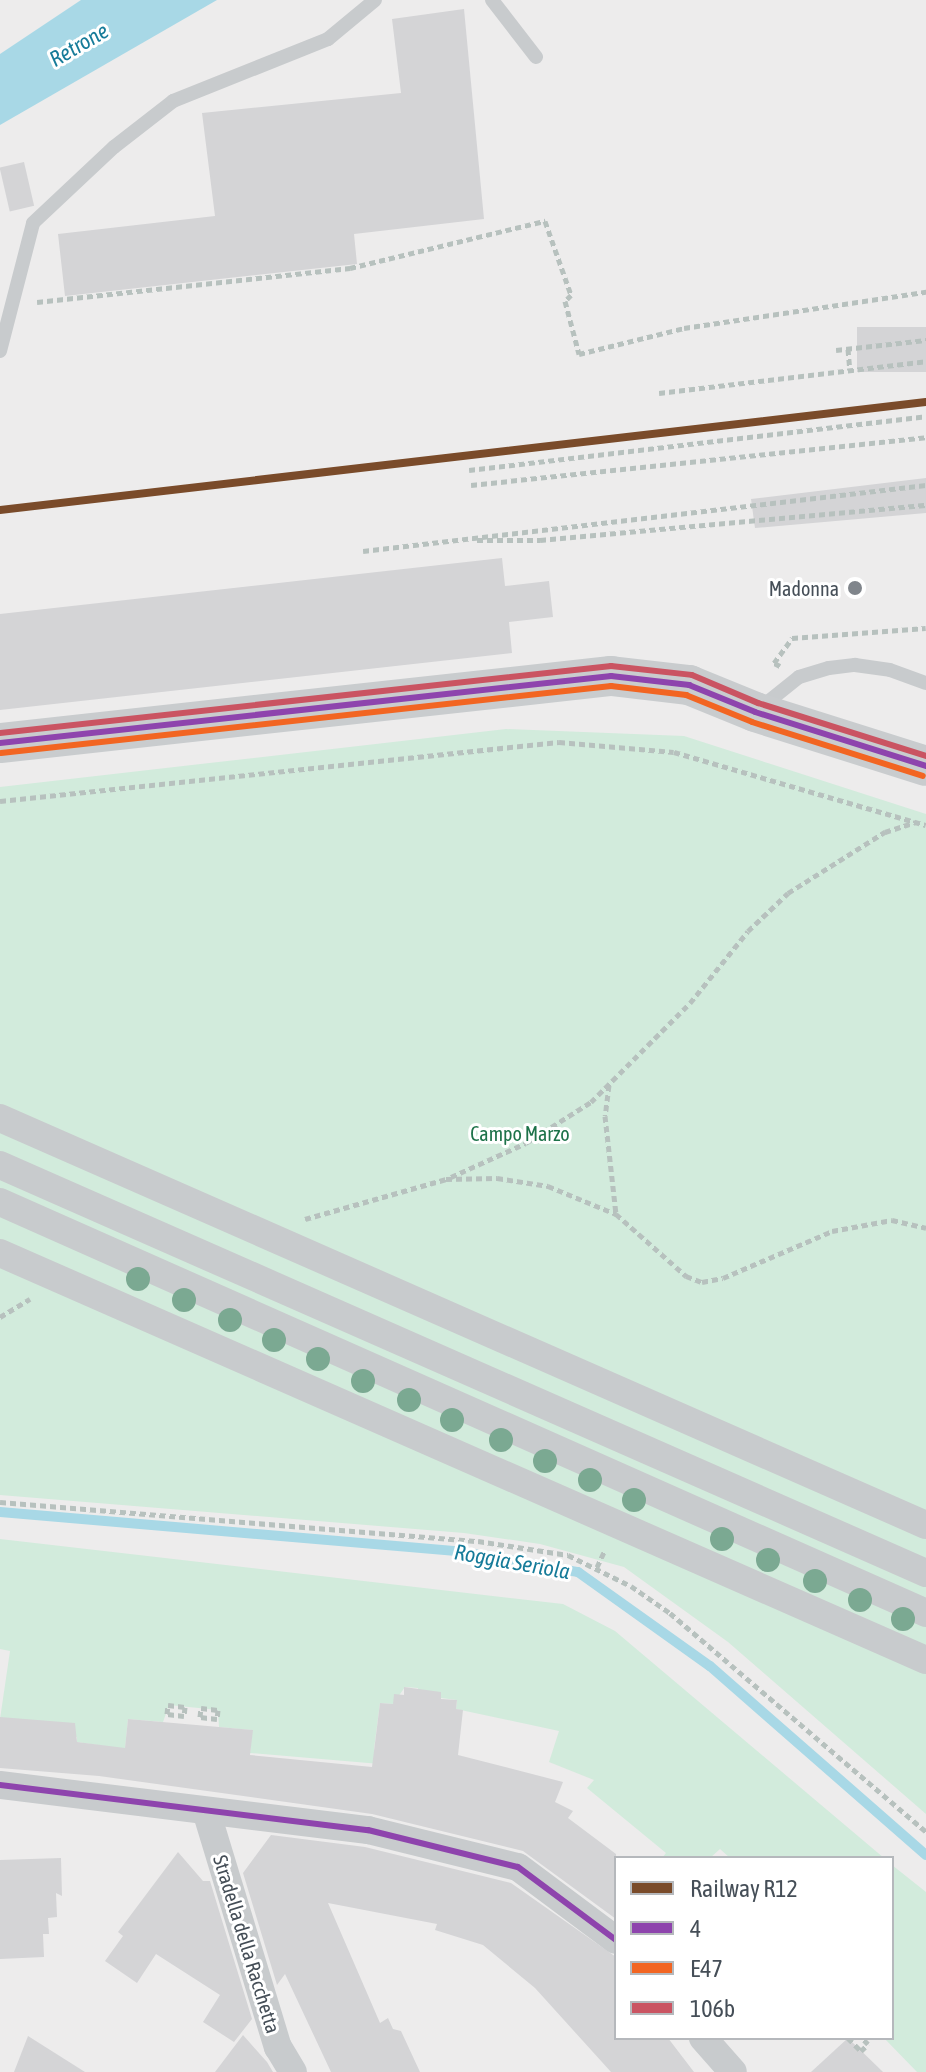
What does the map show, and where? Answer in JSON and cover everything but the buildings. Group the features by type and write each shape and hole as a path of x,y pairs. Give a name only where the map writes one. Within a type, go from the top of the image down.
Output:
{"main road":[{"path":"0,743 611,676 689,685 755,712 926,766"}],"street":[{"path":"0,1118 926,1525"},
{"path":"0,1165 926,1573"},
{"path":"0,1202 926,1613"},
{"path":"0,1253 926,1660"},
{"path":"0,1785 207,1814 368,1830 518,1867 614,1939"},
{"name":"Stradella della Racchetta","path":"207,1814 278,2047 293,2072"},
{"path":"705,2040 733,2072"}],"lane":[{"path":"0,351 33,223 114,147 173,101 328,39 375,0"},
{"path":"492,0 536,57"},
{"path":"755,712 799,677 829,668 879,668 926,683"}],"path":[{"path":"11,302 350,268 545,221 571,295 565,301 579,354 684,328 926,292"},
{"path":"836,350 926,340"},
{"path":"848,349 850,370"},
{"path":"659,393 926,361"},
{"path":"469,470 926,416"},
{"path":"471,485 926,437"},
{"path":"363,551 926,485"},
{"path":"451,540 540,540 926,505"},
{"path":"774,663 792,638 926,628"},
{"path":"0,801 559,742 674,752 926,825"},
{"path":"301,1222 313,1214 446,1179 526,1143 609,1084 788,893 885,832 915,822"},
{"path":"609,1084 605,1116 616,1214"},
{"path":"446,1179 497,1178 548,1186 616,1214 686,1276 702,1282 723,1278 832,1231 892,1220 926,1228"},
{"path":"0,1317 38,1293"},
{"path":"0,1502 478,1541 568,1555 631,1586 670,1613 926,1832"},
{"path":"850,2040 861,2051 868,2044 864,2040"}],"green space":[{"name":"Campo Marzo","path":"506,729 684,736 926,814 926,1814 728,1642 624,1567 540,1544 464,1533 0,1495 0,787"},
{"path":"0,1539 563,1604 615,1631 882,1856 728,1856 720,1849 712,1856 664,1856 666,1853 587,1788 594,1780 549,1762 559,1731 456,1709 457,1700 441,1698 441,1692 418,1696 418,1688 405,1687 393,1704 380,1703 374,1749 380,1764 250,1753 252,1730 219,1727 218,1710 169,1705 163,1722 128,1719 125,1749 77,1742 77,1737 0,1719 10,1651 0,1649"},
{"path":"894,1867 926,1892 926,2072 917,2072 886,2040 894,2040"}],"water":[{"name":"Retrone","path":"81,0 217,0 0,125 0,54"}],"waterway":[{"name":"Roggia Seriola","path":"0,1512 462,1552 578,1572 710,1666 926,1855"}],"rail line":[{"name":"R12","path":"0,510 926,402"}],"transit line":[{"name":"106b","path":"0,733 611,666 692,675 758,703 926,756"},
{"name":"4","path":"0,743 611,676 689,685 755,712 926,766"},
{"name":"E47","path":"1,753 611,686 686,695 752,722 923,776"},
{"name":"4","path":"0,1785 368,1830 518,1867 614,1939"}],"place":[{"name":"Madonna","path":"855,588"}]}
